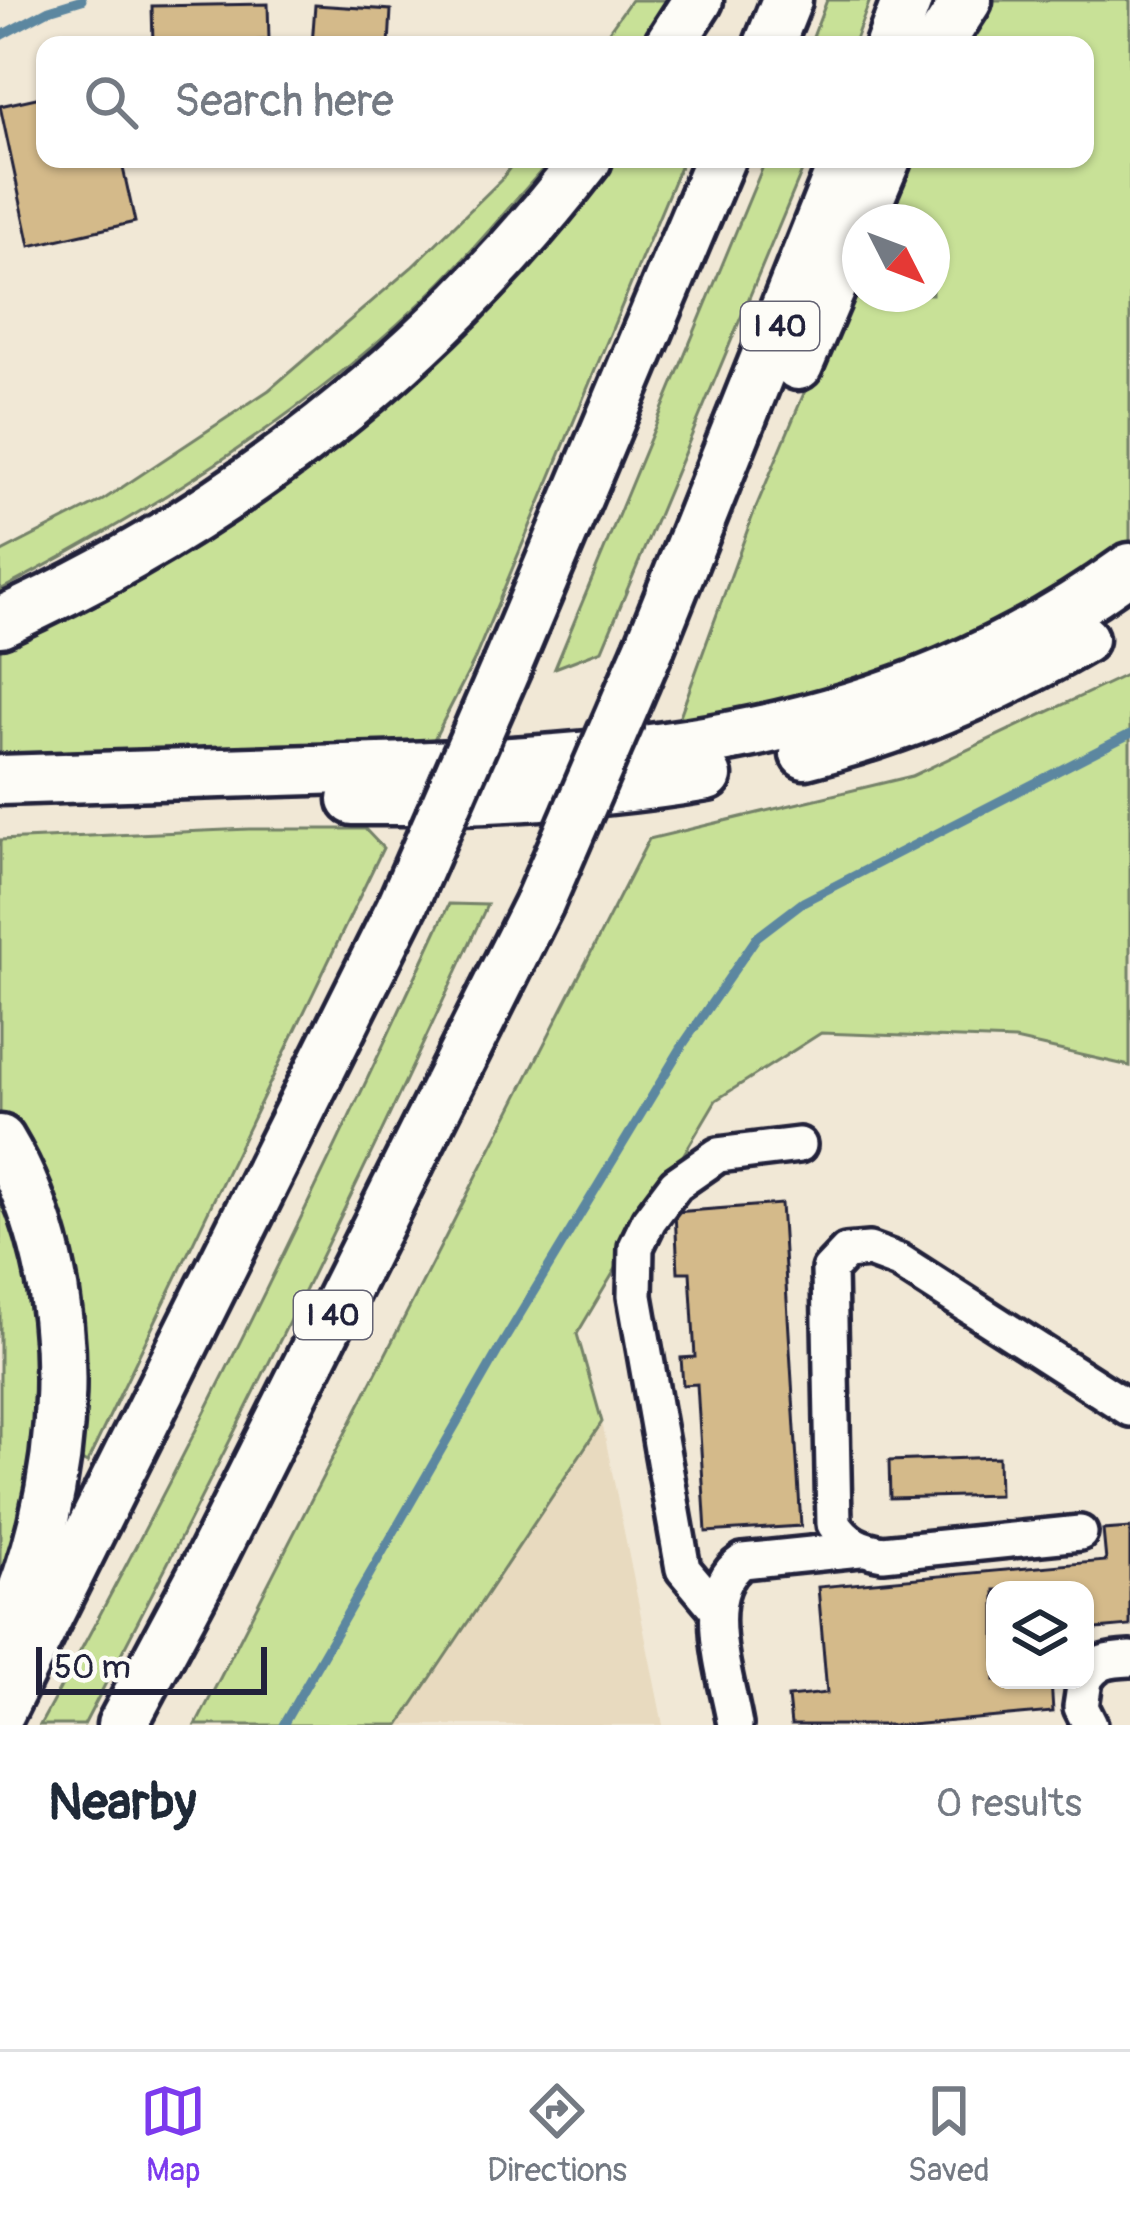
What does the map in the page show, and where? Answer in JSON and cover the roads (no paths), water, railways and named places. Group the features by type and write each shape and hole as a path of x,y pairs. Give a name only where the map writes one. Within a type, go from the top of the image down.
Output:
{"highway":[{"path":"675,36 698,0"},
{"path":"773,36 787,0"},
{"path":"893,36 907,0"},
{"path":"944,36 967,0"},
{"path":"0,622 128,557 218,502 350,406 404,360 475,288 579,168"},
{"path":"0,1712 402,906 717,168"},
{"name":"I 40","path":"122,1725 209,1562 539,903 714,492 841,168"},
{"path":"714,492 770,432 882,168"},
{"path":"0,780 511,764 713,742 848,709 914,686 1049,622 1130,568"},
{"path":"0,813 519,797 628,790 713,775 882,734 953,707 1023,674 1130,609"},
{"path":"0,1140 13,1161 51,1283 60,1343 61,1408 57,1462 46,1510 28,1574 0,1644"}],"lane":[{"path":"715,1607 683,1569 635,1296 636,1247 676,1184 718,1155 799,1145"},
{"path":"860,1549 843,1538 834,1524 829,1270 846,1252 869,1250 899,1262 1130,1409"},
{"path":"735,1725 715,1607 728,1570 743,1561 1080,1533"},
{"path":"1094,1667 1106,1660 1130,1659"},
{"path":"1084,1689 1081,1707 1090,1725"}],"waterway":[{"path":"0,36 49,10 82,0"},
{"path":"283,1725 502,1344 684,1043 757,937 803,902 1130,734"}]}
